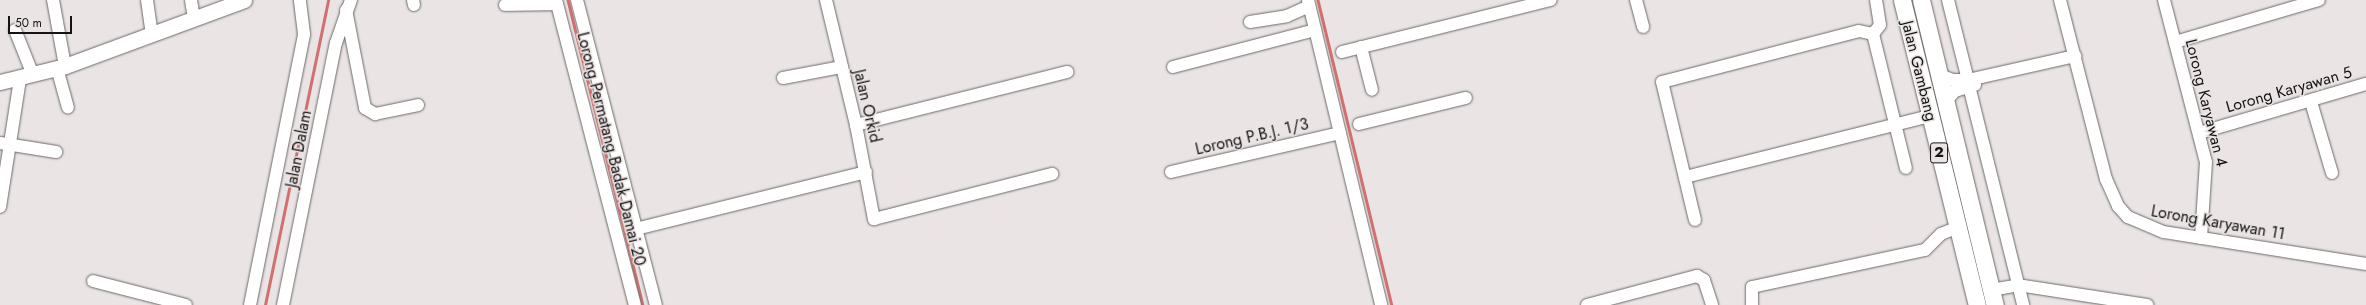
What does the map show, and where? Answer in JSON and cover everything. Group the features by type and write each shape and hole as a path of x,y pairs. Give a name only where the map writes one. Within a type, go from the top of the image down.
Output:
{"highway":[{"name":"Jalan Gambang","path":"1902,0 1977,305"},
{"name":"Jalan Gambang","path":"1921,0 1993,298"}],"main road":[{"path":"0,82 27,77 61,67 244,0"}],"street":[{"path":"53,0 61,67 68,108"},
{"path":"147,0 152,34"},
{"path":"191,0 194,18"},
{"path":"250,305 304,34 300,0"},
{"path":"577,0 656,305"},
{"name":"Jalan Orkid","path":"826,0 856,125 874,219 1052,174"},
{"path":"1342,52 1551,0"},
{"path":"1636,0 1643,27"},
{"path":"1873,34 1880,25 1876,0"},
{"path":"1948,0 2023,305"},
{"name":"Lorong Karyawan 11","path":"2060,0 2106,179 2118,206 2140,225 2201,238 2366,264"},
{"name":"Lorong Karyawan 4","path":"2164,0 2208,172 2201,238"},
{"path":"2175,42 2312,1"},
{"path":"505,5 557,2"},
{"name":"Lorong Permatang Badak Damai 20","path":"557,2 635,305"},
{"path":"1250,22 1287,16 1309,3 1381,305"},
{"path":"349,5 365,108 375,114 418,105"},
{"name":"Jalan Dalam","path":"284,305 336,43 349,5"},
{"path":"0,207 5,144 27,77 15,30"},
{"path":"1173,67 1315,30"},
{"path":"1695,220 1662,82 1859,31 1873,34"},
{"path":"1873,34 1906,168"},
{"path":"1361,47 1372,90"},
{"path":"1946,101 1955,91 1969,83 2075,56"},
{"path":"784,78 842,67"},
{"path":"856,125 1067,72"},
{"path":"1940,75 1953,80 1969,83"},
{"name":"Lorong Karyawan 5","path":"2199,133 2311,102 2366,84"},
{"path":"1359,124 1466,98"},
{"path":"2311,102 2332,173"},
{"path":"1685,177 1930,116"},
{"name":"Lorong P.B.J. 1/3","path":"1171,172 1340,133"},
{"path":"5,144 56,152"},
{"path":"636,229 866,172"},
{"path":"1752,305 1752,288 1925,250 1941,234 1958,227"},
{"path":"1587,305 1697,276 1704,280 1712,305"},
{"path":"93,282 186,305"},
{"path":"1993,298 2018,285 2147,305"}],"waterway":[{"path":"265,305 328,0"},
{"path":"568,0 643,305"},
{"path":"1318,0 1392,305"}]}
